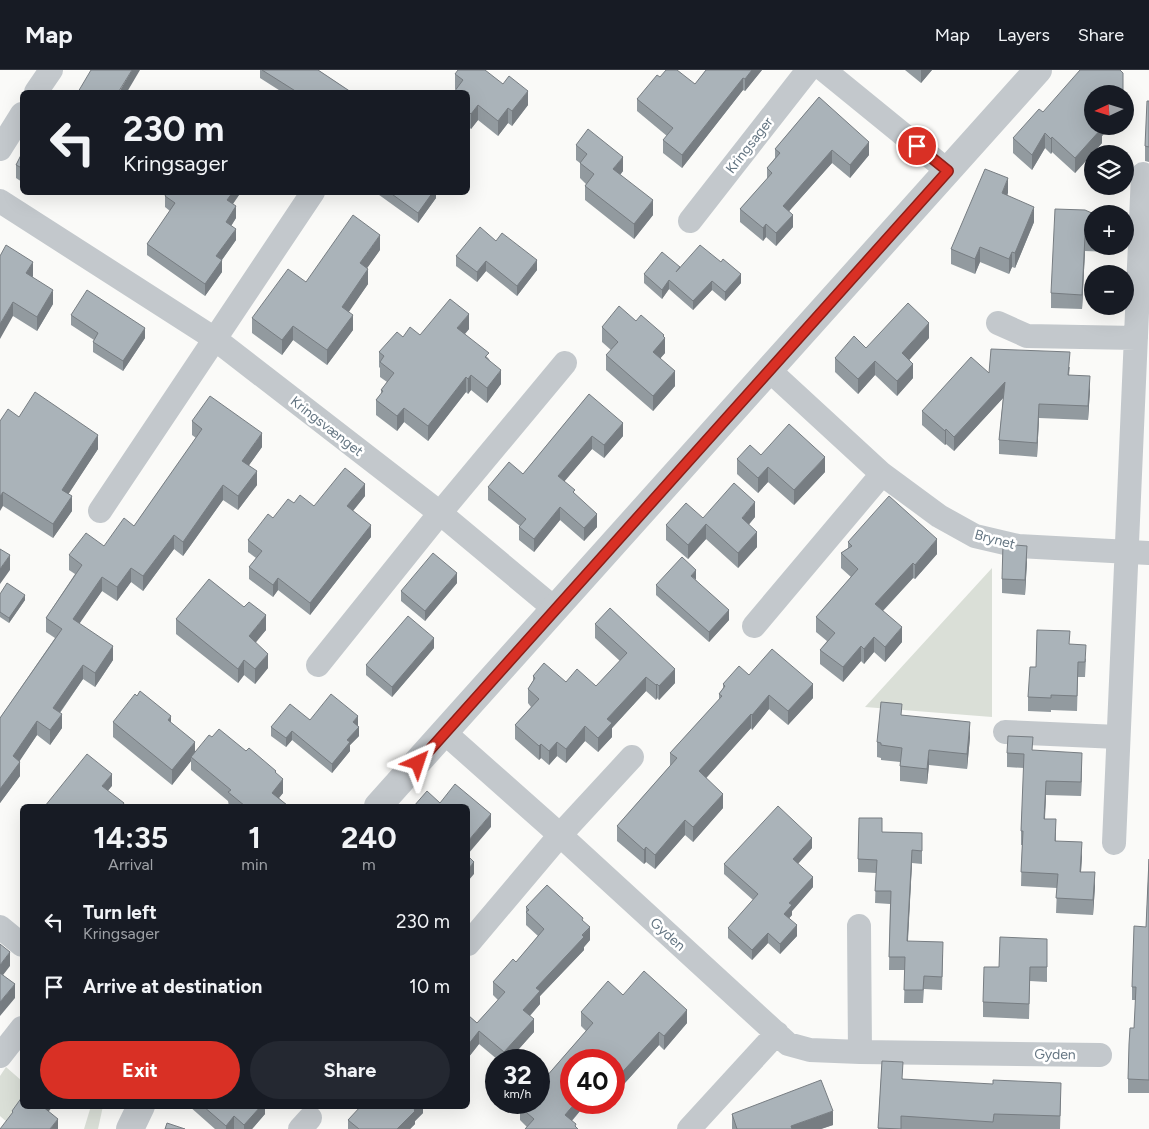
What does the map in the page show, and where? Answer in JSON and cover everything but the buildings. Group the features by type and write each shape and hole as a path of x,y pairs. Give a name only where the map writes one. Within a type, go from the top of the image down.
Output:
{"street":[{"path":"37,90 51,70"},
{"name":"Kringsager","path":"690,220 808,70"},
{"path":"824,70 948,171"},
{"path":"380,804 445,734 1038,70"},
{"path":"0,149 20,117"},
{"path":"1114,843 1118,737 1138,553 1136,338 1143,174"},
{"path":"100,511 311,195"},
{"name":"Kringsvænget","path":"0,201 215,339 440,513 555,609"},
{"path":"998,323 1027,336 1136,338"},
{"path":"318,665 440,513 565,363"},
{"name":"Brynet","path":"769,370 882,474 939,516 975,536 1018,546 1138,553"},
{"path":"754,626 882,474"},
{"path":"1005,732 1118,737"},
{"name":"Gyden","path":"445,734 560,835 788,1044 810,1050 860,1052 1100,1055"},
{"path":"470,942 560,835 632,757"},
{"path":"859,926 860,1052"},
{"path":"0,927 20,943"},
{"path":"0,1056 20,1031"},
{"path":"690,1129 776,1033"},
{"path":"130,1129 140,1109"}],"shaded area":[{"path":"992,568 992,717 865,707"},
{"path":"6,1067 20,1079 20,1108 8,1123 0,1116 0,1076"},
{"path":"90,1109 102,1109 98,1129 84,1129"}],"route":[{"path":"418,763 948,171 917,146"}]}
